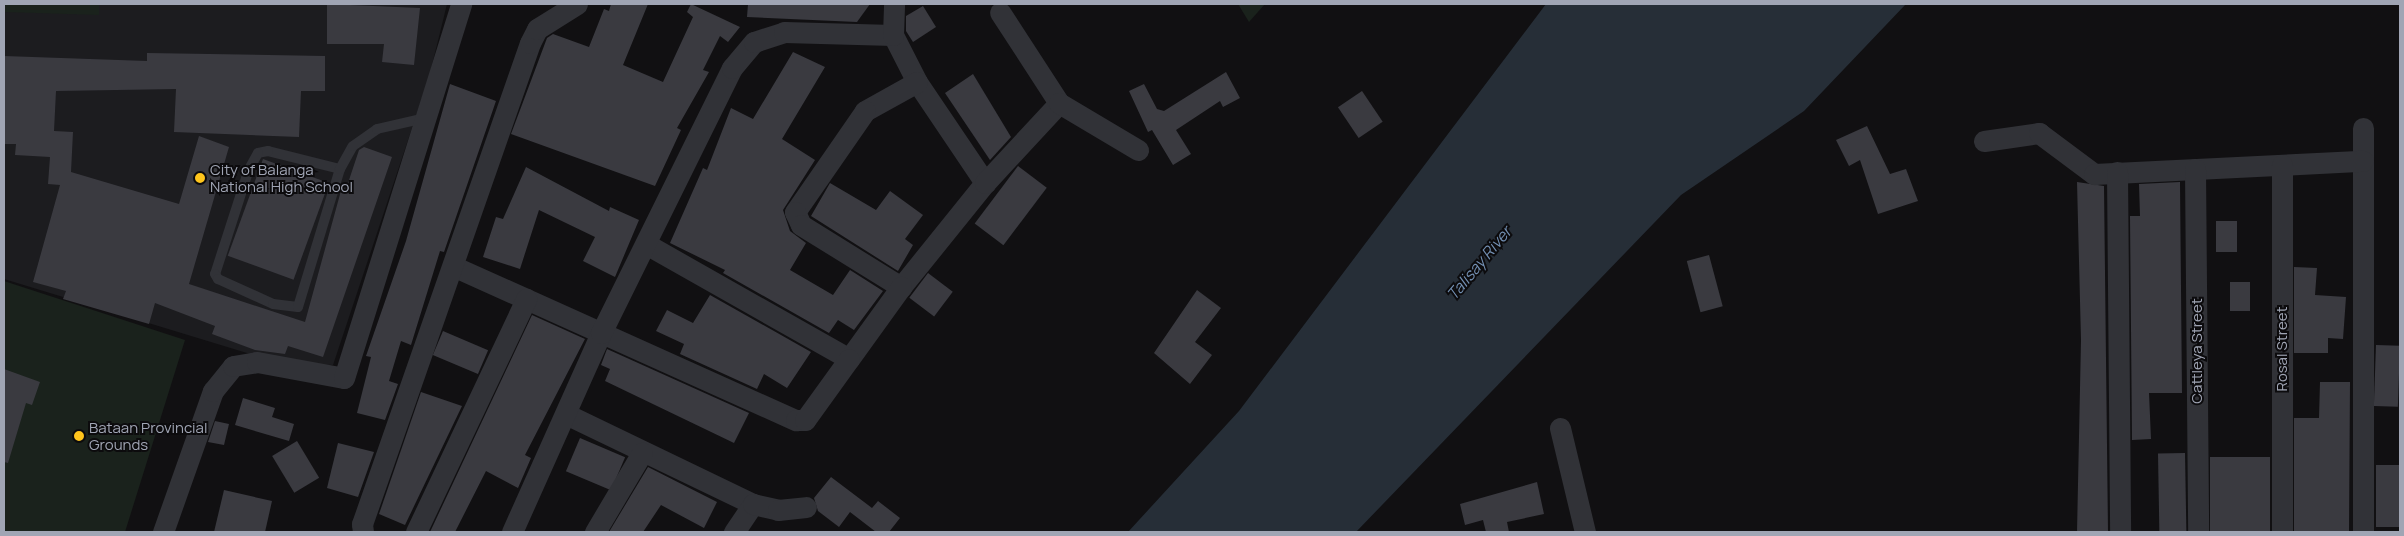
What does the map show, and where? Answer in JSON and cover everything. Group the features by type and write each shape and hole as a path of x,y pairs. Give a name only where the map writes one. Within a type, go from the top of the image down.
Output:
{"street":[{"path":"163,532 213,391 234,366 258,362 344,378 461,4"},
{"path":"363,532 362,524 455,267 530,43 537,29 577,4"},
{"path":"894,4 893,34 917,82 984,183"},
{"path":"1000,12 1059,103 1138,150"},
{"path":"512,532 568,415 602,333 732,68 754,42 784,32 893,34"},
{"path":"901,287 801,225 795,212 865,111 917,82"},
{"path":"455,267 796,420 805,420 901,287 984,183 1059,103"},
{"path":"2363,128 2363,532"},
{"path":"1984,141 2039,132 2087,173 2363,161"},
{"name":"Rosal Street","path":"2282,165 2282,532"},
{"name":"Cattleya Street","path":"2195,169 2198,532"},
{"path":"2117,172 2120,532"},
{"path":"646,244 849,359"},
{"path":"416,532 526,299"},
{"path":"568,415 642,453 753,504 778,510 806,507"},
{"path":"1560,428 1585,532"},
{"path":"595,532 642,453"},
{"path":"734,532 753,504"}],"lane":[{"path":"340,168 268,152 258,154 249,169 215,274 218,280 273,304 298,307 340,168 353,146 377,129 426,118"}],"shaded area":[{"name":"City of Balanga National High School","path":"4,4 447,4 429,77 333,365 283,364 4,279"},
{"path":"4,4 99,4 99,15 4,12"},
{"path":"1238,4 1265,4 1249,22"},
{"name":"Bataan Provincial Grounds","path":"4,281 185,340 125,532 4,532"}],"water":[{"name":"Talisay River","path":"1546,4 1906,4 1804,111 1681,195 1356,532 1128,532 1239,411"}],"building":[{"path":"327,4 420,8 414,65 382,62 384,44 327,44"},
{"path":"611,4 648,4 623,65 663,82 693,17 687,12 691,4 740,27 728,42 720,36 703,70 709,72 677,128 681,130 655,186 511,134 547,38 553,34 589,47 604,9 609,11"},
{"path":"748,4 870,4 857,22 747,17"},
{"path":"923,6 936,27 913,42 906,31 906,16"},
{"path":"793,52 825,67 782,139 815,160 783,210 790,231 806,243 790,270 833,295 850,270 883,291 854,330 838,320 829,333 723,273 725,270 670,243 703,168 707,170 731,108 753,119"},
{"path":"147,53 325,56 325,91 301,91 299,137 174,132 176,89 56,91 54,131 73,132 71,172 179,204 199,136 229,147 189,284 305,322 342,187 346,189 359,150 364,147 392,157 323,357 288,346 285,354 255,350 212,334 215,326 155,303 149,324 63,299 66,291 33,282 60,185 48,184 50,157 15,155 16,144 4,144 4,56 147,61"},
{"path":"1226,72 1240,98 1223,107 1220,101 1176,130 1191,154 1173,165 1152,130 1148,132 1129,91 1144,84 1157,109 1164,111"},
{"path":"973,74 1011,137 990,160 945,93"},
{"path":"450,84 496,101 444,252 440,251 411,345 401,341 389,381 398,384 385,420 357,413 371,357 366,356 406,241"},
{"path":"1362,91 1383,122 1359,138 1338,107"},
{"path":"1867,126 1890,174 1906,169 1918,201 1878,214 1860,160 1849,166 1836,140"},
{"path":"263,159 329,183 294,280 228,256"},
{"path":"1018,166 1047,188 1003,245 975,224"},
{"path":"526,167 609,211 610,207 639,220 615,277 583,261 595,237 539,210 520,269 483,257 496,217 503,219"},
{"path":"2077,182 2104,186 2108,532 2077,532 2081,340"},
{"path":"2180,182 2182,393 2149,393 2151,439 2132,440 2130,216 2140,216 2139,184"},
{"path":"830,183 876,210 890,191 923,215 905,239 913,245 898,271 811,216"},
{"path":"2216,221 2237,221 2237,252 2216,252"},
{"path":"1709,255 1723,306 1701,312 1687,261"},
{"path":"2294,267 2317,268 2315,295 2346,297 2343,339 2328,338 2328,353 2294,353"},
{"path":"928,273 953,292 934,316 909,298"},
{"path":"2230,282 2250,282 2250,311 2230,311"},
{"path":"1197,290 1221,308 1195,342 1212,355 1190,384 1154,353"},
{"path":"710,295 811,352 787,388 764,374 757,389 680,354 684,344 656,331 667,310 693,323"},
{"path":"532,315 585,339 525,455 531,458 518,488 486,471 455,532 430,532"},
{"path":"443,331 488,350 478,374 433,355"},
{"path":"2376,345 2400,346 2398,407 2374,406"},
{"path":"607,349 749,413 734,443 605,381 610,369 601,365"},
{"path":"4,369 40,382 32,405 26,403 8,463 4,462"},
{"path":"2320,382 2350,382 2349,532 2294,532 2294,418 2319,418"},
{"path":"421,392 462,406 405,525 379,514"},
{"path":"243,398 275,408 272,417 294,424 289,441 235,425"},
{"path":"215,421 229,424 224,445 208,442"},
{"path":"580,438 625,457 611,490 566,471"},
{"path":"297,441 319,478 294,493 272,456"},
{"path":"338,443 374,452 358,497 327,488"},
{"path":"2158,453 2185,453 2186,532 2159,532"},
{"path":"2210,457 2270,457 2270,532 2210,532"},
{"path":"2376,465 2400,465 2400,527 2376,527"},
{"path":"648,467 717,502 704,528 661,505 643,532 609,532"},
{"path":"831,477 872,508 878,501 900,518 889,532 876,532 850,512 839,527 818,511 814,498"},
{"path":"1537,482 1544,514 1507,522 1509,532 1486,532 1483,520 1465,525 1460,504"},
{"path":"224,490 272,501 265,532 214,532"}],"place":[{"name":"City of Balanga National High School","path":"200,178"},
{"name":"Bataan Provincial Grounds","path":"79,436"}]}
